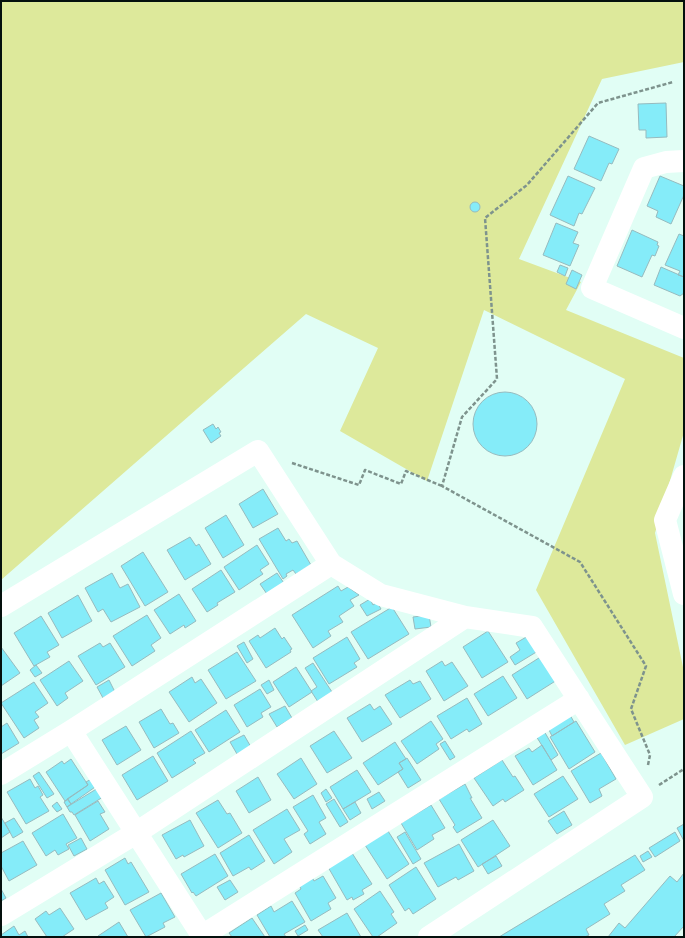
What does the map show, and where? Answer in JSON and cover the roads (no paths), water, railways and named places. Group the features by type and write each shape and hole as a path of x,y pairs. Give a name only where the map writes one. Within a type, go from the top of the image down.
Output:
{"street":[{"path":"684,161 666,162 644,168 592,288 684,328"},
{"path":"1,606 258,451 331,564 381,595 465,617 532,627 642,797 429,937"},
{"path":"684,476 665,520 684,594"},
{"path":"1,774 71,731 331,564"},
{"path":"1,915 136,833 465,617"},
{"path":"71,731 202,937 579,699"}]}
